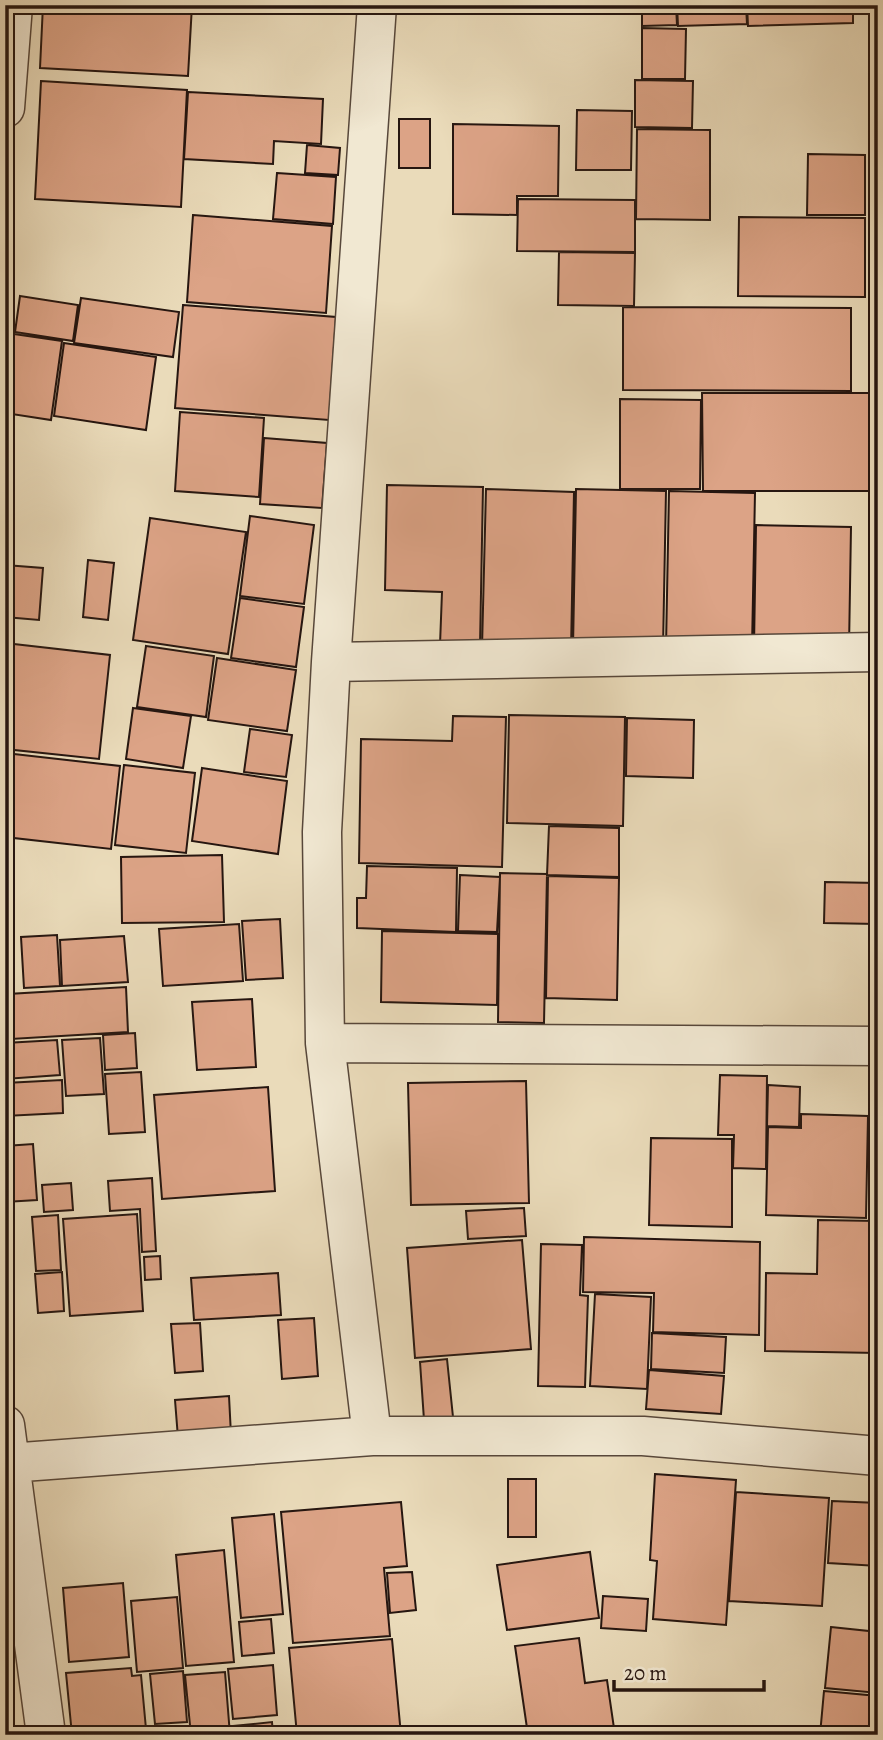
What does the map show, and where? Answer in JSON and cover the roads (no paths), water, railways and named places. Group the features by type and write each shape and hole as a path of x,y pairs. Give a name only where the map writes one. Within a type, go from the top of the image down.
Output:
{"street":[{"path":"5,108 13,5"},
{"path":"372,1436 325,1043 323,832 331,662 377,5"},
{"path":"331,662 878,652"},
{"path":"325,1043 878,1046"},
{"path":"5,1425 46,1735"},
{"path":"9,1464 372,1436 643,1436 878,1456"}]}
